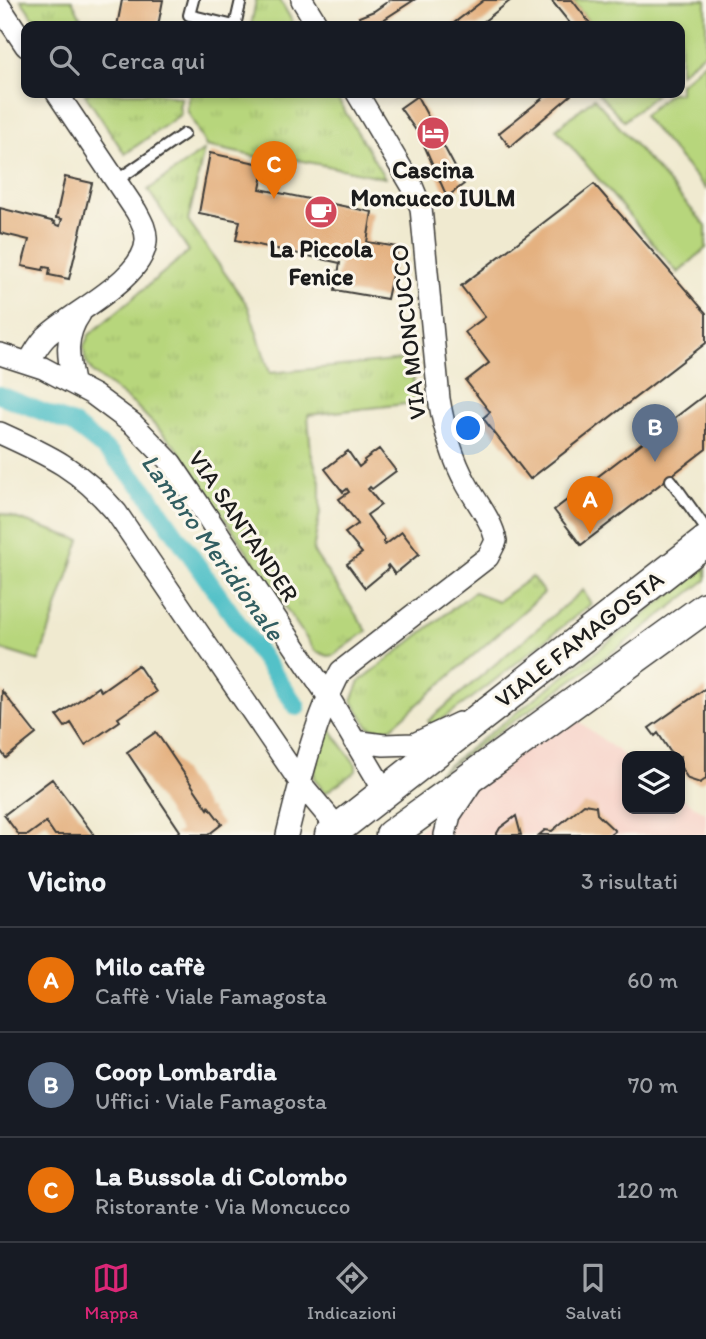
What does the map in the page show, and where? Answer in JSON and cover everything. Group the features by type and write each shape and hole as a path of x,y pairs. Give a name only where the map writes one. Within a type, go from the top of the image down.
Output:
{"main road":[{"name":"VIALE FAMAGOSTA","path":"337,833 486,711 706,541"},
{"name":"VIALE FAMAGOSTA","path":"385,792 403,831 498,757 703,611"}],"street":[{"path":"302,0 315,21"},
{"path":"0,7 21,38"},
{"path":"28,363 45,338 82,312 131,271 142,257 145,248 146,234 141,218 60,98"},
{"name":"VIA MONCUCCO","path":"302,785 328,696 341,671 488,557 496,541 491,525 460,471 444,427 439,399 422,208 360,98"},
{"path":"73,383 68,342 74,323 82,312"},
{"name":"VIA SANTANDER","path":"0,354 73,383 133,424 171,463 328,696 385,792"},
{"path":"0,433 61,461 94,486 110,505 337,833"},
{"name":"VIALE FAMAGOSTA","path":"354,741 414,744 486,711"},
{"name":"VIALE FAMAGOSTA","path":"445,835 450,815 466,789 498,757"},
{"path":"287,835 302,785"}],"lane":[{"path":"192,0 189,15 214,21"},
{"path":"236,21 241,0"},
{"path":"116,181 184,134"},
{"path":"671,480 706,530"}],"shaded area":[{"path":"564,710 622,754 622,814 685,814 685,800 706,813 706,835 413,835"}],"green space":[{"path":"21,0 72,0 82,21 36,21"},
{"path":"256,0 280,0 292,21 252,21"},
{"path":"572,0 706,0 706,51 685,69 685,21 588,21"},
{"path":"706,61 706,189 643,116 663,98 685,98 685,80"},
{"path":"87,98 181,98 181,114 125,154"},
{"path":"189,98 337,98 385,178 269,154 268,159 206,146 187,110"},
{"path":"594,98 706,226 706,248 678,273 556,129"},
{"path":"603,98 651,98 624,121"},
{"path":"204,150 188,221 248,306 270,373 413,359 414,403 308,415 311,453 320,481 320,512 313,551 367,631 334,655 328,656 315,651 177,448 136,406 93,373 85,360 84,346 89,335 189,251 148,190"},
{"path":"0,513 80,540 39,661 0,649"},
{"path":"706,567 706,580 621,646 421,786"},
{"path":"532,577 544,593 392,727 382,730 369,727 352,701 360,681 474,592 498,601"},
{"path":"583,590 591,604 476,695 432,726 428,721"},
{"path":"328,726 356,765 356,771 325,793 314,778 316,760"}],"building":[{"path":"122,0 163,0 159,21 118,21"},
{"path":"390,0 414,0 382,21 361,21 359,17"},
{"path":"484,0 511,0 484,21 457,21"},
{"path":"551,0 572,0 588,21 568,21"},
{"path":"418,98 464,184 447,197 420,136 400,108"},
{"path":"543,98 567,98 510,147 499,133"},
{"path":"210,153 265,165 260,189 372,212 367,242 398,247 387,299 335,290 340,263 236,240 240,221 199,213"},
{"path":"65,177 92,183 69,279 49,275 50,268 44,267 43,270 22,266 29,240 0,233 0,208 55,222 54,224 60,226 62,219 56,218"},
{"path":"594,184 706,313 706,343 530,479 483,418 490,412 466,381 489,363 465,332 485,317 461,286"},
{"path":"706,394 706,449 581,545 554,510"},
{"path":"379,449 396,471 372,489 368,489 381,505 367,515 385,540 385,545 402,532 419,554 395,574 388,565 388,569 365,588 347,564 362,553 345,533 358,524 339,499 349,492 347,489 343,492 325,469 348,451 359,467"},
{"path":"138,665 156,692 85,745 71,723 65,727 57,716 98,687 101,691"},
{"path":"706,688 706,779 700,783 688,779 685,774 685,751 670,751 658,733 655,736 649,728"},
{"path":"2,691 36,734 6,758 0,750"},
{"path":"156,732 208,809 209,807 222,824 208,835 174,835 180,831 127,752"},
{"path":"52,779 94,835 55,835 46,822 28,835 19,835 4,815"},
{"path":"584,804 596,806 597,814 615,831 610,835 539,835 545,830 552,831"},
{"path":"516,816 521,835 496,835 500,828"}],"waterway":[{"name":"Lambro Meridionale","path":"0,395 73,424 111,454 144,489 297,707"}],"place":[{"name":"Cascina Moncucco IULM","path":"433,133"},
{"name":"La Bussola di Colombo","path":"274,199"},
{"name":"La Piccola Fenice","path":"321,212"},
{"name":"Coop Lombardia","path":"655,462"},
{"name":"Milo caffè","path":"590,534"}]}
